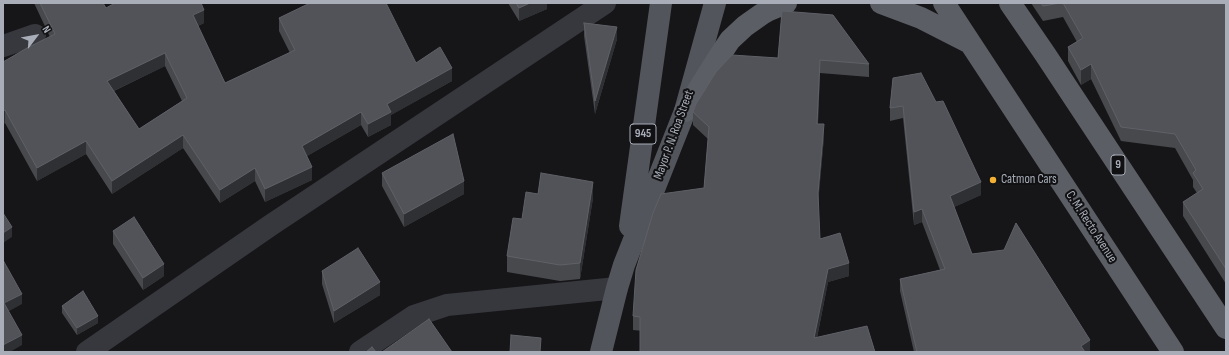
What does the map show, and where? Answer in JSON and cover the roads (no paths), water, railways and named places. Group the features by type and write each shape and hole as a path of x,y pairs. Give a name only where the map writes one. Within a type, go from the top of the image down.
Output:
{"highway":[{"path":"685,111 730,40 745,26 762,14 786,3"},
{"path":"882,3 922,18 971,44"},
{"name":"C. M. Recto Avenue","path":"944,3 1173,352"},
{"name":"9","path":"1010,3 1226,328"}],"main road":[{"name":"Mayor P. N. Roa Street","path":"624,265 661,3"},
{"name":"Mayor P. N. Roa Street","path":"601,352 624,265 685,111 715,3"}],"street":[{"path":"87,352 271,225 606,3"},
{"path":"3,46 35,35"},
{"path":"360,352 414,316 447,305 617,288"}],"place":[{"name":"Catmon Cars","path":"993,180"}]}
